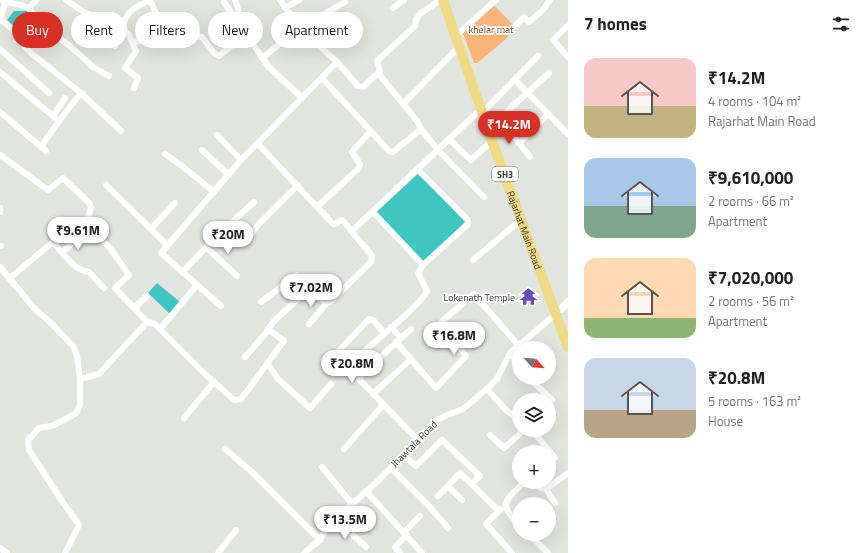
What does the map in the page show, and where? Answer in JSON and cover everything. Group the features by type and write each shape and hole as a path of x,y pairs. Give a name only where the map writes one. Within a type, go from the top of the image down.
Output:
{"main road":[{"name":"Rajarhat Main Road","path":"443,0 459,47 484,109 492,122 562,308 568,328"},
{"name":"Rajarhat Main Road","path":"449,0 484,109 492,141 522,219 562,308 568,347"}],"street":[{"path":"29,8 36,0"},
{"path":"66,0 84,12"},
{"path":"127,16 130,11 150,0 155,12"},
{"path":"235,0 239,12"},
{"path":"280,0 289,12"},
{"path":"286,8 300,0"},
{"path":"393,8 404,0"},
{"path":"321,48 337,62 361,87 378,73 380,67 377,61 415,26 416,20 420,14 440,0"},
{"path":"460,32 496,0"},
{"path":"516,24 524,17 529,22 550,0"},
{"path":"109,76 94,67 70,46 41,25 29,8 3,1 0,20 26,42 25,47 30,53 81,93 121,131"},
{"path":"224,2 231,12"},
{"path":"328,12 345,2"},
{"path":"568,25 553,40 568,57"},
{"path":"127,34 134,42 136,54 125,68 138,78 134,88"},
{"path":"134,42 170,35 202,37 208,45"},
{"path":"404,103 459,47"},
{"path":"210,48 219,56 229,48"},
{"path":"255,48 279,77 287,82 302,98"},
{"path":"262,58 275,48"},
{"path":"0,50 50,93"},
{"path":"352,231 449,139 515,80 538,56"},
{"path":"221,306 161,254 167,245 241,160 337,62"},
{"path":"0,72 59,121"},
{"path":"378,73 404,103 421,129 438,150 484,197"},
{"path":"492,122 503,115 529,93 549,73"},
{"path":"322,78 370,132 391,153 421,129"},
{"path":"515,80 568,133"},
{"path":"0,112 43,149 59,121 81,93"},
{"path":"53,116 66,98"},
{"path":"519,143 548,114"},
{"path":"492,122 499,121 503,123 530,157"},
{"path":"318,206 359,168 360,164 352,152 370,132"},
{"path":"217,134 241,160"},
{"path":"449,139 471,160 492,141"},
{"path":"258,144 318,206 333,224 342,220 372,256 372,259 366,267 327,303 309,324"},
{"path":"202,150 228,175"},
{"path":"164,154 181,165 214,192"},
{"path":"0,164 2,157 48,190 63,178 90,204 91,208 82,235 62,252"},
{"path":"384,333 373,320 369,319 328,362 339,371 342,370 391,327 426,294 426,288 418,273 423,265 468,224 468,222 418,170"},
{"path":"106,185 167,245"},
{"path":"245,243 258,225 298,185"},
{"path":"182,272 254,202"},
{"path":"151,229 175,203"},
{"path":"373,212 423,265"},
{"path":"473,260 522,219"},
{"path":"86,224 109,247 129,275 115,288 147,322 152,322 160,329 234,400 241,398 259,377 267,363 284,341 268,329"},
{"path":"10,278 53,242 82,272 89,272 104,288"},
{"path":"206,247 237,276"},
{"path":"0,267 34,308 73,346 76,356 80,379 80,405 78,410 75,414 52,426 39,428 28,440 29,450 64,504 80,525 64,553"},
{"path":"261,302 297,275 324,302 327,303"},
{"path":"160,329 197,285"},
{"path":"245,357 274,321 310,288"},
{"path":"391,327 411,359 436,388 466,356 441,322 474,294 515,341"},
{"path":"134,308 147,296"},
{"name":"Jhawtala Road","path":"525,341 562,308"},
{"path":"80,379 99,374 147,322"},
{"path":"411,328 360,377 359,380 418,440"},
{"name":"Jhawtala Road","path":"304,553 320,540 328,525 391,468 436,421 463,409 487,389 497,379 510,353"},
{"path":"373,394 411,359"},
{"path":"267,363 278,379 310,408 331,384"},
{"path":"184,418 214,382"},
{"path":"536,385 545,393"},
{"path":"487,389 512,415"},
{"path":"344,449 383,405"},
{"path":"490,435 504,448 516,437"},
{"path":"538,437 544,445"},
{"path":"403,455 416,466 442,440 480,476 472,484"},
{"path":"225,449 255,475 320,540"},
{"path":"322,467 352,504"},
{"path":"391,468 429,506 448,528"},
{"path":"438,496 460,473 500,510 486,524 512,553"},
{"path":"556,482 568,473"},
{"path":"448,486 462,500"},
{"path":"512,518 505,507 506,501 517,489"},
{"path":"546,489 551,497"},
{"path":"366,491 422,553"},
{"path":"400,553 396,547 420,516"},
{"path":"336,519 366,547"},
{"path":"218,553 236,530"},
{"path":"536,541 548,553"},
{"path":"0,548 7,553"}],"green space":[{"name":"khelar mat","path":"493,4 513,25 514,29 506,39 477,63 474,63 462,31"}],"water":[{"path":"27,11 27,12 13,12"},
{"path":"12,14 12,25 7,20"},
{"path":"419,173 465,222 422,263 375,213"},
{"path":"157,283 180,302 170,314 148,293"}],"place":[{"name":"Lokenath Temple","path":"528,297"}]}
